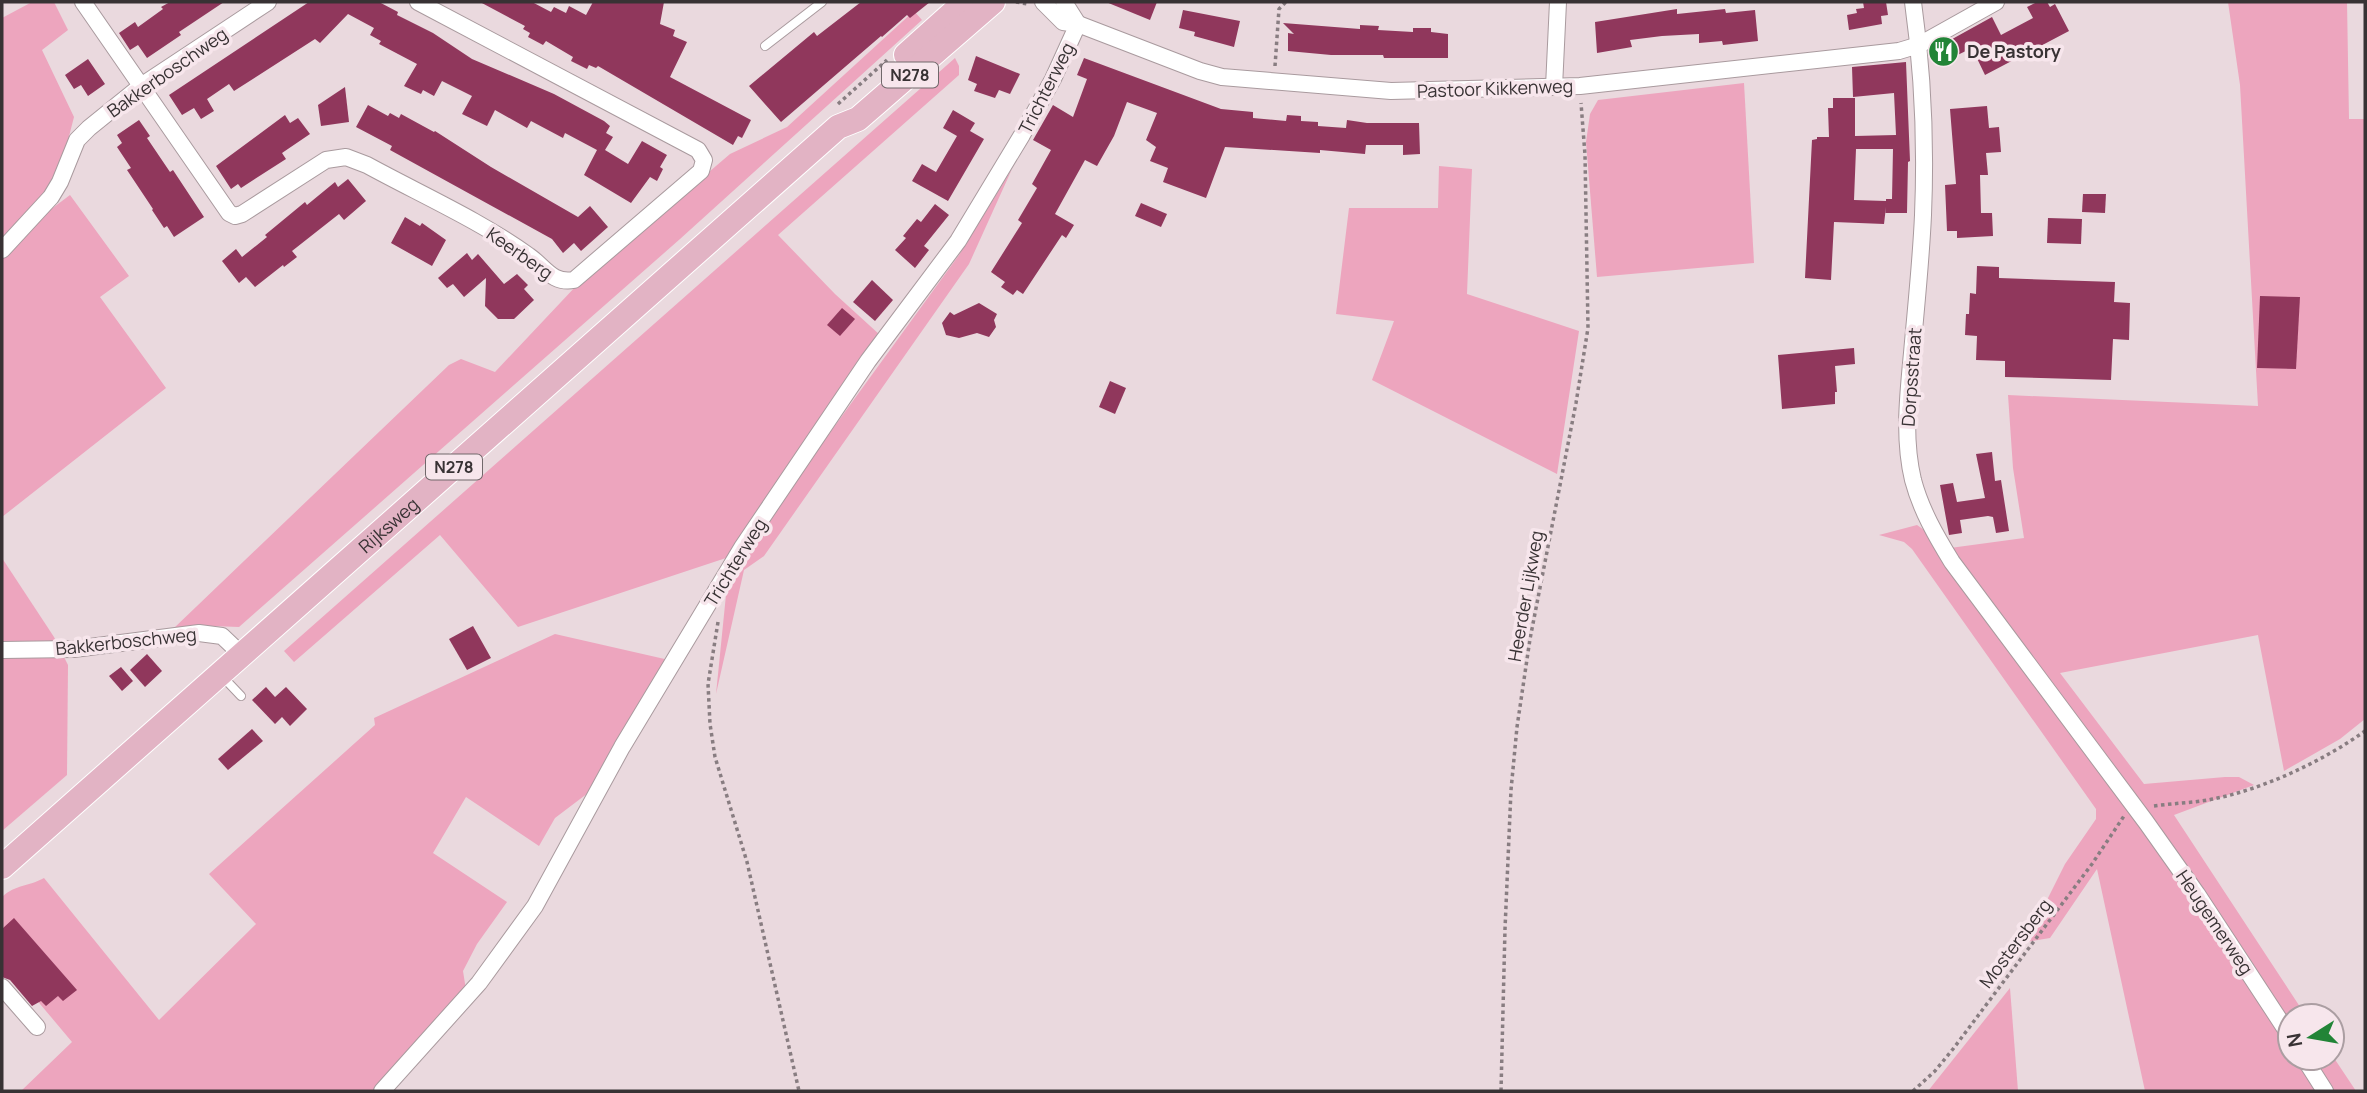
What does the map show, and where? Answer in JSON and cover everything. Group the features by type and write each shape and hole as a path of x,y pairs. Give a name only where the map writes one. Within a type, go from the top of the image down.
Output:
{"main road":[{"name":"Rijksweg","path":"2,867 242,655 965,2"},
{"name":"Rijksweg","path":"837,116 858,120 993,2"}],"street":[{"path":"83,2 141,86"},
{"name":"Bakkerboschweg","path":"2,250 41,211 51,197 77,140 141,86 268,2"},
{"name":"Keerberg","path":"141,86 229,212 235,216 326,160 346,157 367,165 492,232 564,282 574,280 701,171 704,160 698,150 418,2"},
{"name":"Pastoor Kikkenweg","path":"1043,2 1061,22 1078,24 1210,74 1233,79 1391,91 1554,87 1762,68 1899,51 1919,45 1996,2"},
{"path":"1063,2 1078,24"},
{"path":"1554,87 1558,2"},
{"name":"Dorpsstraat","path":"1913,2 1919,45 1924,136 1923,207 1907,394 1908,445 1913,480 1932,529 1952,562 2137,809"},
{"name":"Trichterweg","path":"382,1091 479,983 535,906 622,747 743,546 868,361 958,241 1053,79 1078,24"},
{"name":"Bakkerboschweg","path":"2,650 74,649 199,633 222,636 242,655"},
{"name":"Heugemerweg","path":"2137,809 2197,894 2276,1015"},
{"path":"2,986 37,1027"},
{"path":"2313,1072 2325,1091"}],"lane":[{"path":"765,46 822,2"},
{"path":"220,674 241,696"}],"path":[{"path":"1274,82 1279,9 1286,2"},
{"path":"837,116 895,52"},
{"name":"Heerder Lijkweg","path":"1501,1091 1511,790 1517,727 1530,639 1588,328 1585,155 1581,109"},
{"path":"719,618 708,684 715,757 747,862 799,1091"},
{"path":"2137,809 2201,802 2239,793 2322,758 2365,731"},
{"name":"Mostersberg","path":"1913,1091 1935,1071 1953,1049 2092,864 2119,822 2137,809"}],"shaded area":[{"path":"32,2 54,2 68,30 42,50 74,117 50,210 70,195 129,276 100,297 166,388 2,517 2,18"},
{"path":"2228,2 2347,2 2349,119 2365,119 2365,719 2340,739 2284,771 2258,635 2060,673 2144,784 2239,777 2254,785 2174,815 2297,1002 2276,1002 2276,1072 2343,1072 2356,1091 2145,1091 2097,869 2050,938 2026,942 2065,864 2096,819 2096,809 1912,549 1904,542 1879,535 1917,525 1950,548 2024,538 2013,468 2008,395 2258,406 2240,85"},
{"path":"914,11 922,20 680,239 239,627 173,629 449,365 461,359 495,372 577,285 730,154 787,127"},
{"path":"955,58 959,75 778,235 835,294 880,335 729,557 518,627 440,535 294,662 284,651"},
{"path":"1744,83 1754,263 1597,277 1586,142 1590,114 1598,100"},
{"path":"1439,166 1472,169 1467,294 1579,331 1557,474 1372,380 1394,321 1336,314 1349,208 1438,208"},
{"path":"1012,169 969,264 764,556 744,570 716,694 727,585 742,549 764,530 818,449 959,255"},
{"path":"2,558 54,637 68,665 67,775 2,831"},
{"path":"555,634 669,660 588,793 555,818 539,846 466,797 433,853 507,902 477,944 463,971 466,990 376,1091 21,1091 72,1042 4,961 2,962 2,897 12,890 44,878 159,1020 256,924 209,874 375,725 374,718"},
{"path":"2010,988 2018,1091 1928,1091"}],"building":[{"path":"170,2 224,2 179,32 181,35 147,58 138,45 130,50 119,33 135,22 138,27"},
{"path":"309,2 379,2 472,59 554,94 604,121 610,126 606,133 613,137 605,150 628,164 642,141 667,155 660,167 663,169 657,181 650,177 631,203 584,175 597,150 565,133 563,138 531,121 527,128 495,110 487,126 462,114 472,96 442,81 434,96 423,90 421,94 404,86 417,64 379,44 381,41 370,35 374,28 348,14 320,43 315,39 234,91 229,84 207,99 214,111 201,119 194,108 182,115 169,95"},
{"path":"480,2 532,2 551,12 554,7 566,13 569,6 586,15 593,2 664,2 660,24 675,30 673,36 687,42 670,77 751,120 742,138 738,136 733,145 598,66 596,68 589,65 587,69 571,61 573,57 546,41 543,45 528,37 530,33 523,29 525,26"},
{"path":"861,2 930,2 910,18 907,15 781,122 749,86 814,32 817,36"},
{"path":"1106,2 1157,2 1150,20"},
{"path":"1863,2 1886,2 1888,15 1881,16 1882,24 1849,30 1847,15 1857,13 1856,9 1864,8"},
{"path":"2037,2 2047,2 2050,7 2055,4 2069,31 1985,75 1972,48 1939,64 1936,48 1992,17 2001,35 2033,18 2027,7"},
{"path":"1677,9 1677,14 1725,9 1726,13 1755,10 1758,41 1723,45 1722,41 1699,43 1699,34 1662,36 1630,40 1632,47 1597,53 1595,22"},
{"path":"1183,10 1240,21 1234,47 1194,36 1195,32 1179,28"},
{"path":"1283,23 1360,29 1360,25 1379,26 1378,30 1413,32 1413,28 1431,28 1431,32 1448,34 1448,58 1384,58 1383,55 1331,55 1288,51 1288,33 1294,34"},
{"path":"976,56 1020,74 1010,94 999,90 995,98 974,91 977,84 968,80"},
{"path":"1084,58 1221,109 1253,112 1253,118 1286,121 1287,115 1301,116 1301,121 1318,122 1318,126 1346,128 1347,120 1367,123 1419,123 1420,154 1403,155 1403,145 1366,145 1365,154 1225,147 1206,198 1163,182 1168,168 1150,161 1156,147 1146,140 1157,113 1127,102 1114,136 1097,166 1085,160 1055,214 1074,225 1066,238 1062,235 1023,294 1017,290 1013,295 1001,287 1005,282 991,272 1022,223 1018,220 1037,188 1032,184 1051,150 1033,140 1053,105 1073,117 1087,79 1077,75"},
{"path":"88,59 105,84 88,96 81,85 74,89 65,75"},
{"path":"1906,62 1910,161 1907,213 1885,213 1884,224 1834,222 1831,280 1805,278 1812,140 1829,137 1828,108 1833,108 1833,98 1855,98 1855,136 1896,135 1894,93 1853,97 1852,67","holes":["1856,149 1893,149 1892,199 1854,200"]},
{"path":"345,87 349,122 321,126 318,105"},
{"path":"368,105 388,116 390,113 399,118 401,114 435,131 578,217 590,206 608,227 581,251 574,243 563,253 552,239 390,150 392,146 356,127"},
{"path":"1987,106 1989,128 1999,127 2001,152 1986,153 1988,175 1980,175 1981,213 1992,213 1993,236 1957,238 1957,231 1947,231 1945,185 1956,184 1950,109"},
{"path":"953,110 975,123 970,131 984,139 948,201 912,181 922,164 936,172 957,136 943,128"},
{"path":"285,115 290,123 298,118 310,134 282,153 286,159 241,188 238,184 231,189 216,166"},
{"path":"139,120 150,136 147,138 170,172 173,170 204,217 174,237 152,210 127,170 131,168 117,147 122,143 117,135"},
{"path":"348,179 366,201 344,220 339,214 292,251 297,257 255,287 246,277 239,283 222,261 236,249 242,257 305,202 307,205 335,182 338,187"},
{"path":"2083,194 2106,194 2105,213 2082,212"},
{"path":"1141,203 1167,214 1161,227 1135,216"},
{"path":"935,204 949,215 924,246 929,250 915,268 895,250 917,219 921,222"},
{"path":"405,217 420,226 422,223 446,240 432,266 391,243"},
{"path":"2048,218 2082,219 2081,244 2047,243"},
{"path":"467,253 472,260 478,254 504,284 517,274 528,285 524,289 534,300 514,319 498,319 485,306 486,278 464,297 453,284 447,288 438,278"},
{"path":"1977,266 1999,267 1999,278 2115,282 2114,302 2130,303 2129,340 2113,339 2111,380 2005,377 2005,361 1976,360 1977,336 1965,335 1970,293 1976,294"},
{"path":"872,280 893,300 875,321 853,302"},
{"path":"2260,296 2300,297 2296,369 2257,368"},
{"path":"979,303 997,314 994,320 996,327 989,337 977,333 959,338 946,335 942,323 950,312 954,315"},
{"path":"842,308 855,319 840,336 827,325"},
{"path":"1854,348 1855,364 1835,366 1835,404 1782,409 1778,355"},
{"path":"1110,381 1126,388 1115,414 1099,407"},
{"path":"1992,452 1995,481 2001,480 2009,531 1996,533 1993,517 1988,516 1960,520 1962,533 1949,535 1940,485 1953,483 1957,502 1985,498 1976,454"},
{"path":"473,626 491,658 467,670 449,639"},
{"path":"147,654 162,671 145,687 130,670"},
{"path":"121,667 133,681 122,691 109,676"},
{"path":"266,687 275,697 286,687 307,709 290,726 282,717 275,724 252,700"},
{"path":"252,729 263,741 228,770 218,759"},
{"path":"14,918 77,990 63,1001 58,996 46,1006 41,1001 32,1006 10,980 2,977 2,929"}],"place":[{"name":"De Pastory","path":"1944,51"}]}
